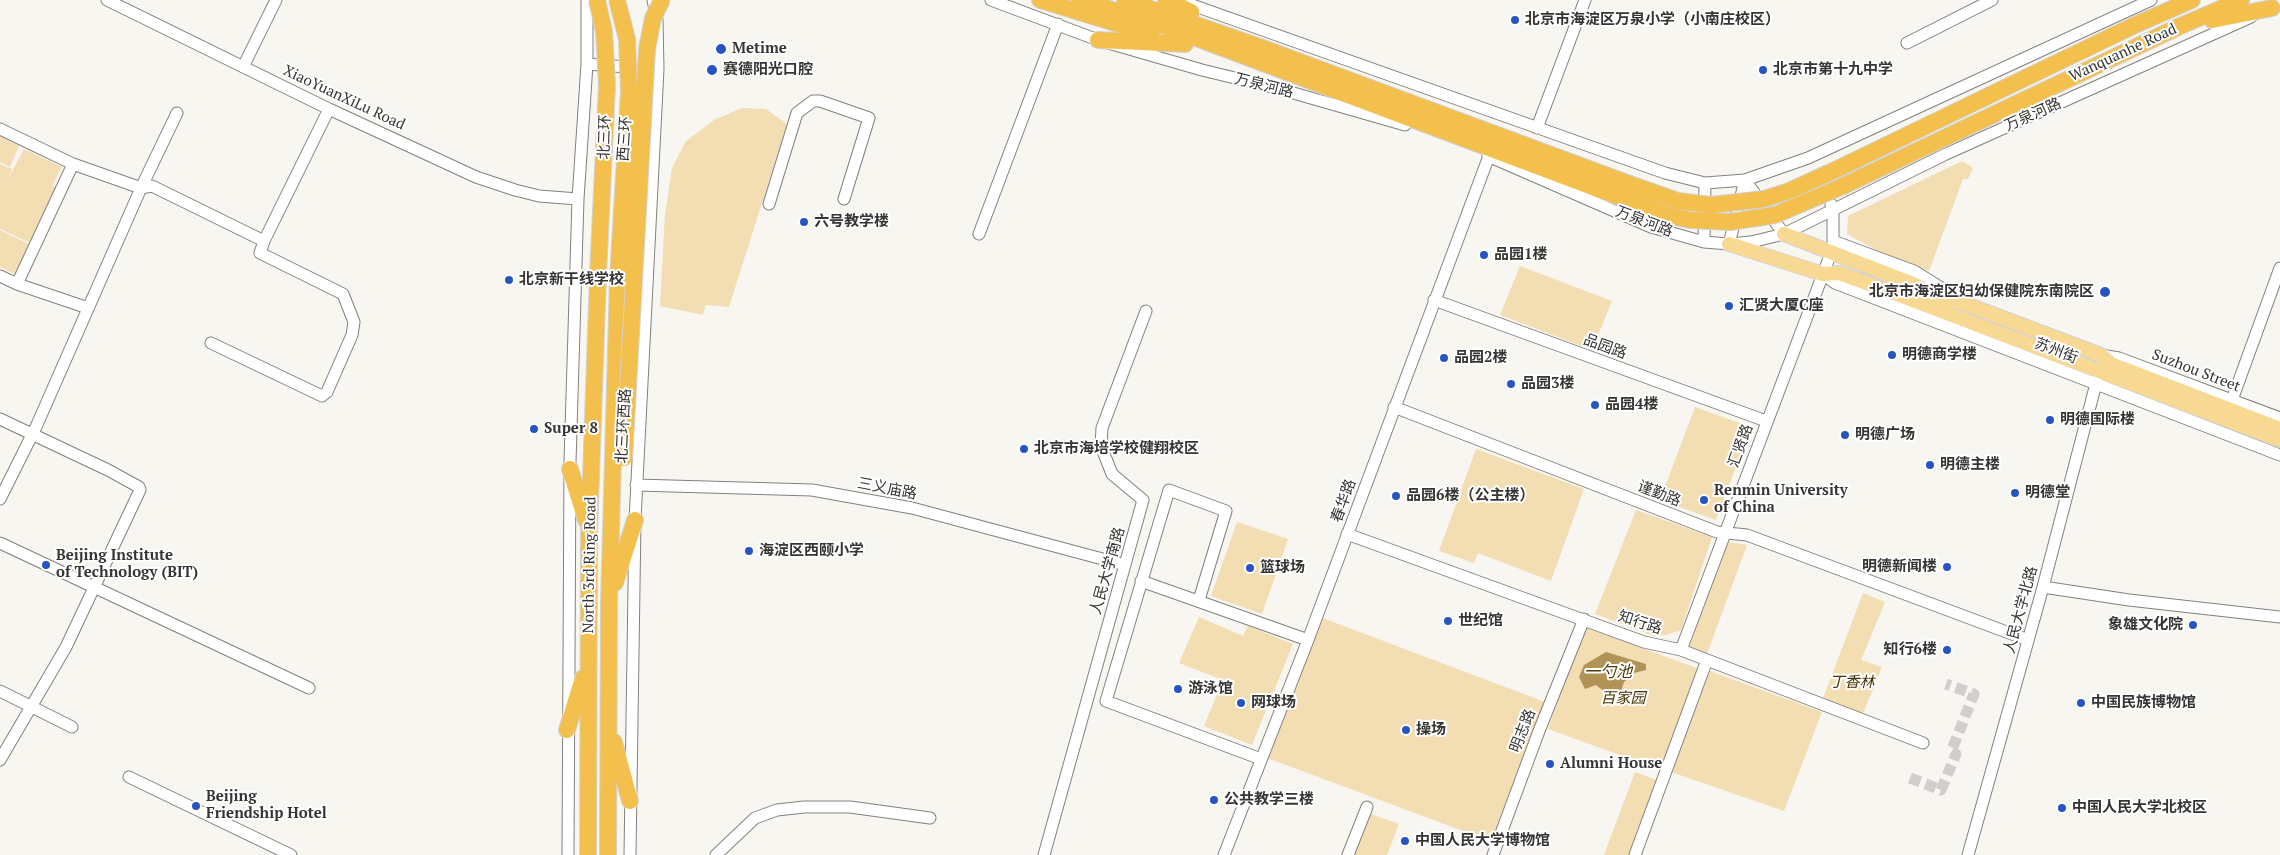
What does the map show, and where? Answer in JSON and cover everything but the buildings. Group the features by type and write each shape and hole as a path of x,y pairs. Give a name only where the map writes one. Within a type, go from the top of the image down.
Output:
{"highway":[{"name":"北三环","path":"597,0 604,31 607,85 598,275"},
{"name":"西三环","path":"617,0 627,39 629,91 618,278"},
{"path":"611,531 624,458 648,49 653,18 662,0"},
{"path":"1040,0 1185,44 1262,64"},
{"name":"万泉河路","path":"1080,0 1167,27 1262,64 1624,190 1678,201 1711,205 1764,199 1789,191 1835,170"},
{"name":"万泉河路","path":"1125,0 1260,46 1624,190 1671,216 1690,220 1730,222 1775,215 1843,186"},
{"path":"1166,0 1260,46"},
{"path":"2135,25 2176,0"},
{"name":"Wanquanhe Road","path":"1835,170 2135,25 2192,0"},
{"name":"Wanquanhe Road","path":"1843,186 2178,27 2241,0"},
{"path":"2178,27 2276,6"},
{"path":"1098,40 1185,44"},
{"name":"North 3rd Ring Road","path":"588,855 589,533 598,275"},
{"name":"North 3rd Ring Road","path":"608,855 609,602 618,278"},
{"path":"570,469 589,533"},
{"path":"609,602 635,520"},
{"path":"567,730 588,659"},
{"path":"609,723 630,801"}],"main road":[{"name":"苏州街","path":"1784,234 1832,247 1948,301 1958,301 2100,356 2112,364 2280,429"},
{"name":"苏州街","path":"1729,244 1823,274 1838,273 1884,289 2097,378 2280,440"}],"street":[{"name":"XiaoYuanXiLu Road","path":"106,0 329,109 476,176 515,190 539,196 578,198"},
{"path":"243,67 276,0"},
{"path":"568,855 567,730 570,469 578,198 586,64 587,0"},
{"name":"北三环西路","path":"630,855 636,485 658,69 657,20 653,0"},
{"path":"657,20 670,0"},
{"name":"万泉河路","path":"991,0 1098,40 1202,70 1276,88 1398,122 1489,156 1651,228 1704,242 1729,244 1751,242 1784,234 1946,154 2276,6"},
{"path":"1180,0 1664,173 1705,183 1744,180 1808,158 2151,0"},
{"path":"1537,128 1585,0"},
{"path":"1907,43 1992,0"},
{"path":"979,234 995,187 1058,24"},
{"path":"586,64 658,69"},
{"path":"770,204 797,113 813,101 820,101 869,118 844,199"},
{"path":"211,343 322,396 327,392 352,335 354,322 342,294 260,253 264,241 329,109"},
{"path":"0,499 33,434 141,188 177,114"},
{"path":"0,129 73,164 141,188 152,186 264,241"},
{"name":"春华路","path":"1224,855 1308,640 1489,156"},
{"path":"1808,158 1833,210 1832,247"},
{"path":"17,284 73,164"},
{"path":"1744,180 1784,234"},
{"path":"1729,244 1744,180"},
{"path":"1704,242 1705,183"},
{"name":"汇贤路","path":"1681,650 1832,247"},
{"path":"2232,400 2280,268"},
{"path":"0,276 17,284 88,308"},
{"name":"品园路","path":"1434,300 1766,421"},
{"name":"人民大学南路","path":"1044,855 1143,500 1112,474 1101,446 1102,428 1146,311"},
{"name":"Suzhou Street","path":"2100,356 2119,358 2280,418"},
{"name":"苏州街","path":"2097,378 2280,454"},
{"name":"人民大学北路","path":"1968,855 2043,588 2097,378"},
{"name":"谨勤路","path":"1394,407 1717,532 1747,535 2028,640"},
{"path":"0,418 139,487 140,490 66,647 0,760"},
{"name":"三义庙路","path":"636,485 812,490 912,508 1125,565"},
{"path":"1199,600 1226,511 1169,490 1106,701 1261,759"},
{"name":"知行路","path":"1347,534 1644,642 1681,650 1923,743"},
{"path":"0,544 94,586 309,688"},
{"path":"1141,581 1308,640"},
{"path":"2043,588 2280,617"},
{"name":"明志路","path":"1493,855 1539,731 1584,619"},
{"path":"1635,855 1707,660"},
{"path":"0,691 72,727"},
{"path":"129,777 291,855"},
{"path":"716,855 755,818 777,810 804,806 850,807 930,818"},
{"path":"1348,855 1367,807"}],"green space":[{"path":"742,108 766,109 787,124 729,307 706,305 703,315 660,306 665,215 672,168 686,141 714,120"},
{"path":"0,137 19,146 10,167 0,162"},
{"path":"24,149 62,167 52,186 65,192 39,247 0,229 0,164 12,169 8,179"},
{"path":"1962,161 1973,168 1968,179 1963,179 1929,271 1887,256 1847,234 1848,216"},
{"path":"0,230 39,249 25,279 0,267"},
{"path":"1520,266 1612,301 1592,350 1500,315"},
{"path":"1695,407 1751,427 1716,520 1660,500"},
{"path":"1476,449 1584,489 1551,581 1478,553 1474,563 1439,551"},
{"path":"1636,510 1712,537 1681,630 1666,635 1654,636 1595,614"},
{"name":"篮球场","path":"1237,522 1288,539 1262,614 1211,596"},
{"path":"1728,542 1747,545 1707,654 1701,656 1689,648"},
{"name":"丁香林","path":"1863,593 1885,602 1861,660 1882,667 1862,716 1822,701"},
{"name":"网球场","path":"1199,617 1243,636 1248,626 1293,644 1252,745 1204,726 1223,680 1179,663"},
{"name":"操场","path":"1320,617 1545,702 1493,842 1267,758"},
{"name":"百家园","path":"1585,627 1699,669 1661,770 1548,729"},
{"path":"1710,671 1822,712 1784,811 1671,772"},
{"path":"1635,772 1659,781 1631,855 1604,855"},
{"path":"1368,813 1399,824 1387,855 1351,855"}],"water":[{"name":"一勺池","path":"1606,652 1646,664 1646,670 1634,673 1624,682 1620,695 1605,692 1596,685 1585,689 1579,677 1584,665"}],"tunnel":[{"path":"1910,778 1941,790 1956,754 1951,752 1974,694 1946,684"}],"place":[{"name":"北京市海淀区万泉小学（小南庄校区）","path":"1515,20"},
{"name":"Metime","path":"721,49"},
{"name":"赛德阳光口腔","path":"712,70"},
{"name":"北京市第十九中学","path":"1763,70"},
{"name":"六号教学楼","path":"804,222"},
{"name":"品园1楼","path":"1484,255"},
{"name":"北京新干线学校","path":"509,280"},
{"name":"北京市海淀区妇幼保健院东南院区","path":"2105,292"},
{"name":"汇贤大厦C座","path":"1729,306"},
{"name":"明德商学楼","path":"1892,355"},
{"name":"品园2楼","path":"1444,358"},
{"name":"品园3楼","path":"1511,384"},
{"name":"品园4楼","path":"1595,405"},
{"name":"明德国际楼","path":"2050,420"},
{"name":"Super 8","path":"534,429"},
{"name":"明德广场","path":"1845,435"},
{"name":"北京市海培学校健翔校区","path":"1024,449"},
{"name":"明德主楼","path":"1930,465"},
{"name":"明德堂","path":"2015,493"},
{"name":"品园6楼（公主楼）","path":"1396,496"},
{"name":"Renmin University of China","path":"1704,500"},
{"name":"海淀区西颐小学","path":"749,551"},
{"name":"Beijing Institute of Technology (BIT)","path":"46,565"},
{"name":"明德新闻楼","path":"1947,567"},
{"name":"篮球场","path":"1250,568"},
{"name":"世纪馆","path":"1448,621"},
{"name":"象雄文化院","path":"2193,625"},
{"name":"知行6楼","path":"1947,650"},
{"name":"游泳馆","path":"1178,689"},
{"name":"网球场","path":"1241,703"},
{"name":"中国民族博物馆","path":"2081,703"},
{"name":"操场","path":"1406,730"},
{"name":"Alumni House","path":"1550,764"},
{"name":"公共教学三楼","path":"1214,800"},
{"name":"Beijing Friendship Hotel","path":"196,806"},
{"name":"中国人民大学北校区","path":"2062,808"},
{"name":"中国人民大学博物馆","path":"1405,841"}]}
